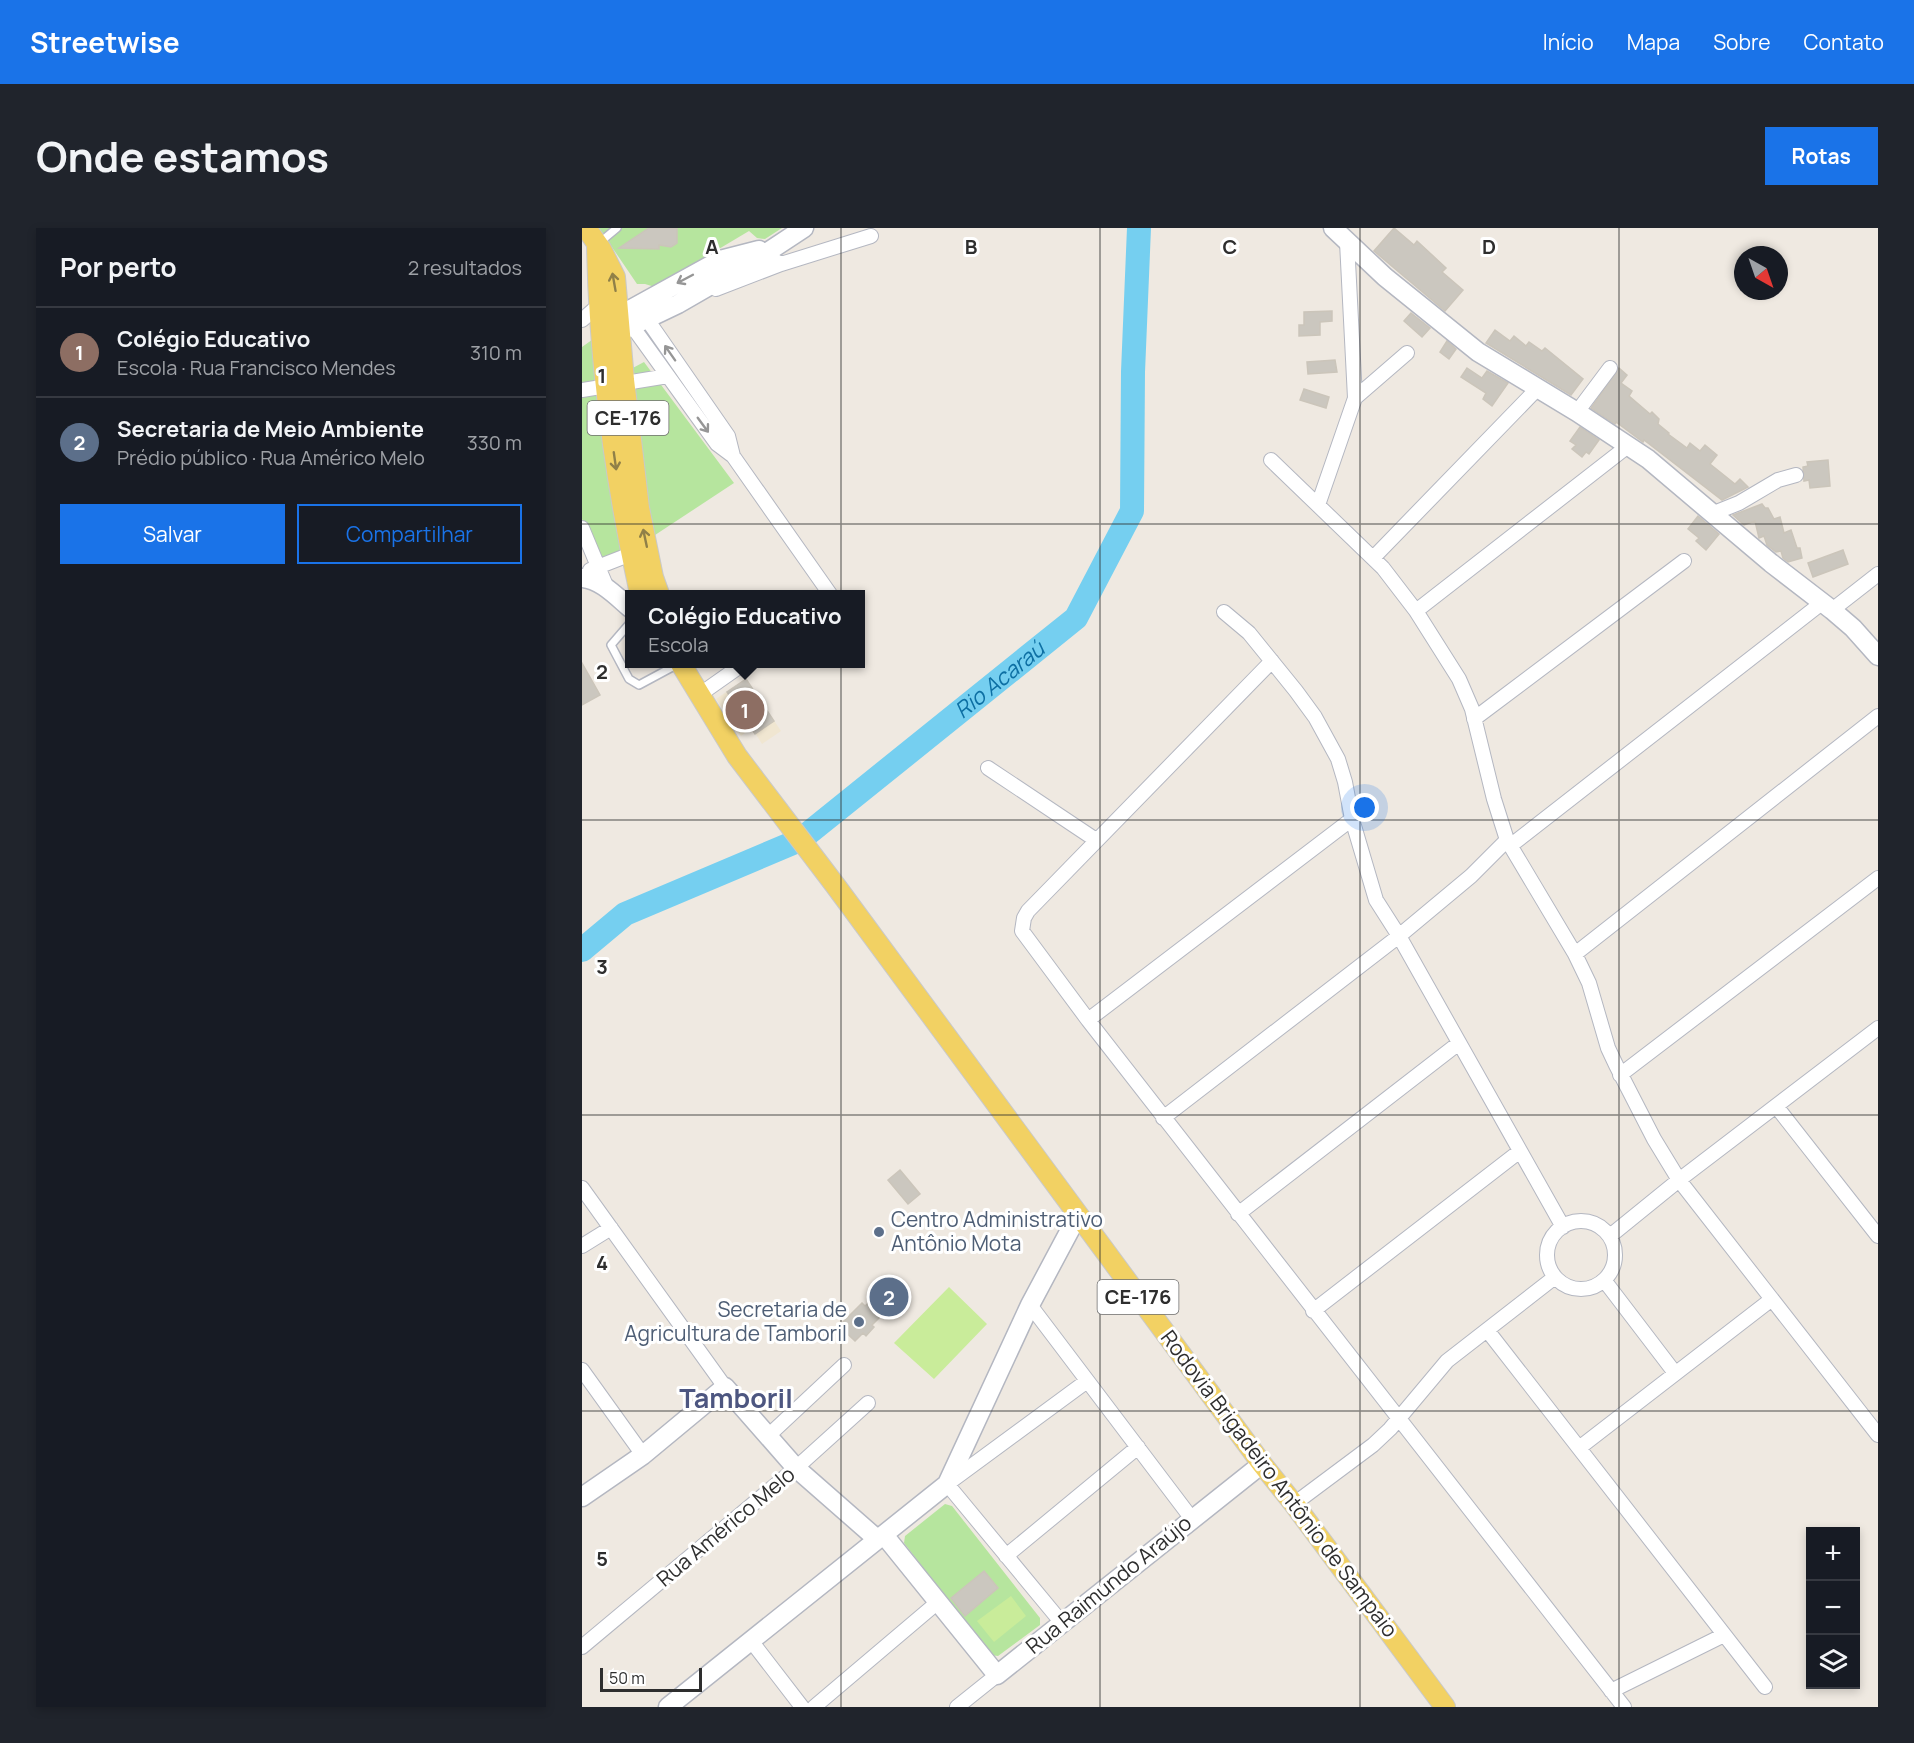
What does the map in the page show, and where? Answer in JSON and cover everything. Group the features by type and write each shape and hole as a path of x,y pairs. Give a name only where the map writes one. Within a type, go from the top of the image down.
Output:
{"main road":[{"name":"CE-176","path":"586,228 609,263 615,277 623,322 615,384 613,446 639,590"},
{"name":"CE-176","path":"597,244 599,305 623,322"},
{"name":"CE-176","path":"615,384 653,577 658,590"},
{"name":"CE-176","path":"682,668 699,694"},
{"name":"Rodovia Brigadeiro Antônio de Sampaio","path":"699,694 737,756 1445,1707"}],"street":[{"path":"678,304 804,228"},
{"path":"1333,228 1385,277 1478,352 1628,446 1714,513 1771,563 1828,606 1853,628 1878,656"},
{"path":"623,322 678,304 780,264 872,236"},
{"path":"1318,505 1355,398 1347,242"},
{"path":"766,249 780,264"},
{"path":"623,322 720,260 766,249"},
{"path":"582,320 599,305"},
{"path":"623,322 668,376 695,401"},
{"path":"623,322 728,436 733,456 827,590"},
{"path":"1355,398 1407,353"},
{"path":"1577,412 1610,368"},
{"path":"582,390 668,376"},
{"path":"1374,557 1538,388"},
{"path":"1416,612 1628,446"},
{"path":"1271,460 1374,557 1416,612 1459,679 1472,709 1494,799 1509,843 1575,954 1589,983 1608,1048 1649,1130 1679,1180 1878,1435"},
{"path":"1714,513 1739,503 1778,480 1796,475"},
{"path":"582,528 607,588"},
{"path":"582,573 631,554"},
{"path":"1474,719 1684,561"},
{"path":"1163,1118 1399,936 1509,843 1828,606 1878,574"},
{"path":"582,578 590,579 607,588 625,604"},
{"path":"1224,612 1249,633 1315,717 1338,759 1346,782 1352,819 1376,900 1399,936 1563,1227"},
{"path":"1272,661 1028,911 1022,926 1023,936 1313,1311 1624,1707"},
{"path":"699,694 732,668"},
{"path":"1575,954 1878,716"},
{"path":"988,768 1096,840"},
{"path":"1088,1020 1352,819"},
{"path":"1620,1075 1878,878"},
{"path":"1610,1236 1679,1180 1877,1031"},
{"path":"1238,1214 1459,1043"},
{"path":"1776,1106 1878,1236"},
{"path":"1313,1311 1520,1151"},
{"path":"582,1188 725,1387 767,1437 796,1468 881,1537 998,1674"},
{"path":"947,1484 1030,1305 1078,1215"},
{"path":"1583,1221 1602,1228 1610,1236 1616,1254 1614,1264 1604,1280 1584,1289 1563,1284 1555,1277 1549,1267 1547,1256 1554,1235 1563,1227 1572,1222 1583,1221"},
{"path":"582,1246 611,1228"},
{"path":"1294,1504 1373,1445 1390,1429 1447,1361 1555,1277"},
{"path":"1604,1280 1675,1373"},
{"path":"1579,1448 1772,1299"},
{"path":"1030,1305 1192,1519"},
{"path":"1487,1329 1765,1688"},
{"path":"767,1437 844,1365"},
{"path":"583,1373 643,1455"},
{"path":"668,1707 947,1484 1087,1381"},
{"path":"582,1497 643,1455 725,1387"},
{"name":"Rua Américo Melo","path":"582,1647 796,1468 868,1403"},
{"path":"1006,1556 1138,1447"},
{"name":"Rua Raimundo Araújo","path":"957,1707 1262,1464"},
{"path":"947,1484 1062,1623"},
{"path":"814,1707 938,1602"},
{"path":"1611,1691 1724,1635"},
{"path":"752,1642 802,1707"}],"lane":[{"path":"597,244 617,228"},
{"path":"625,629 611,645 629,679 639,685 670,668"}],"shaded area":[{"path":"746,679 781,731 762,744 752,728 741,736 716,699"}],"green space":[{"path":"599,228 782,228 765,239 757,238 749,231 655,287 637,284"},
{"path":"596,337 624,564 605,570 582,519 582,347"},
{"path":"644,362 734,483 649,539 629,370"},
{"path":"949,1287 987,1324 934,1379 894,1343"},
{"path":"945,1504 952,1506 1040,1618 1040,1625 998,1656 990,1655 904,1543 905,1536"},
{"path":"1011,1596 1026,1616 994,1642 977,1621"}],"building":[{"path":"649,228 677,228 677,243 671,247 659,245 659,249 619,248"},
{"path":"1394,228 1414,245 1417,241 1446,268 1442,272 1463,290 1445,311 1374,251"},
{"path":"1332,311 1332,321 1320,322 1320,335 1299,336 1299,325 1304,325 1304,312"},
{"path":"1411,313 1430,328 1422,337 1404,321"},
{"path":"1495,330 1510,341 1514,336 1526,346 1529,342 1542,351 1545,348 1583,379 1571,395 1486,343"},
{"path":"1447,341 1456,349 1449,359 1440,352"},
{"path":"1335,360 1337,372 1308,374 1307,362"},
{"path":"1467,368 1482,378 1487,371 1508,383 1492,406 1483,399 1486,393 1461,377"},
{"path":"1619,368 1627,375 1621,383 1632,391 1629,396 1650,414 1652,412 1659,419 1658,424 1668,434 1687,448 1690,443 1700,451 1705,445 1717,455 1710,464 1735,484 1740,479 1748,487 1722,500 1644,440 1643,442 1616,422 1615,424 1591,408"},
{"path":"1304,389 1329,397 1326,408 1300,400"},
{"path":"1580,427 1599,440 1589,454 1586,452 1582,457 1572,449 1576,445 1570,441"},
{"path":"1828,460 1830,486 1810,488 1809,480 1804,481 1803,467 1808,466 1807,462"},
{"path":"1762,504 1768,508 1774,519 1780,517 1784,533 1791,530 1802,558 1788,562 1783,558 1781,551 1776,552 1767,545 1764,536 1759,538 1755,521 1744,525 1733,515"},
{"path":"1698,516 1719,534 1706,550 1696,541 1699,538 1688,529"},
{"path":"1843,550 1848,564 1813,577 1808,563"},
{"path":"582,663 600,695 582,705"},
{"path":"746,679 774,721 755,734 727,692"},
{"path":"900,1170 920,1194 908,1204 888,1180"},
{"path":"894,1279 906,1291 902,1295 904,1298 892,1310 890,1307 872,1325 874,1327 866,1336 863,1333 855,1341 839,1326 862,1303 865,1306"},
{"path":"984,1571 998,1588 965,1616 951,1598"}],"waterway":[{"name":"Rio Acaraú","path":"582,950 625,914 800,840 1076,618 1132,511 1133,372 1139,228"}],"place":[{"name":"Colégio Educativo","path":"745,710"},
{"name":"Centro Administrativo Antônio Mota","path":"879,1232"},
{"name":"Secretaria de Meio Ambiente","path":"889,1297"},
{"name":"Secretaria de Agricultura de Tamboril","path":"859,1322"}],"district":[{"name":"Tamboril","path":"736,1399"}]}
